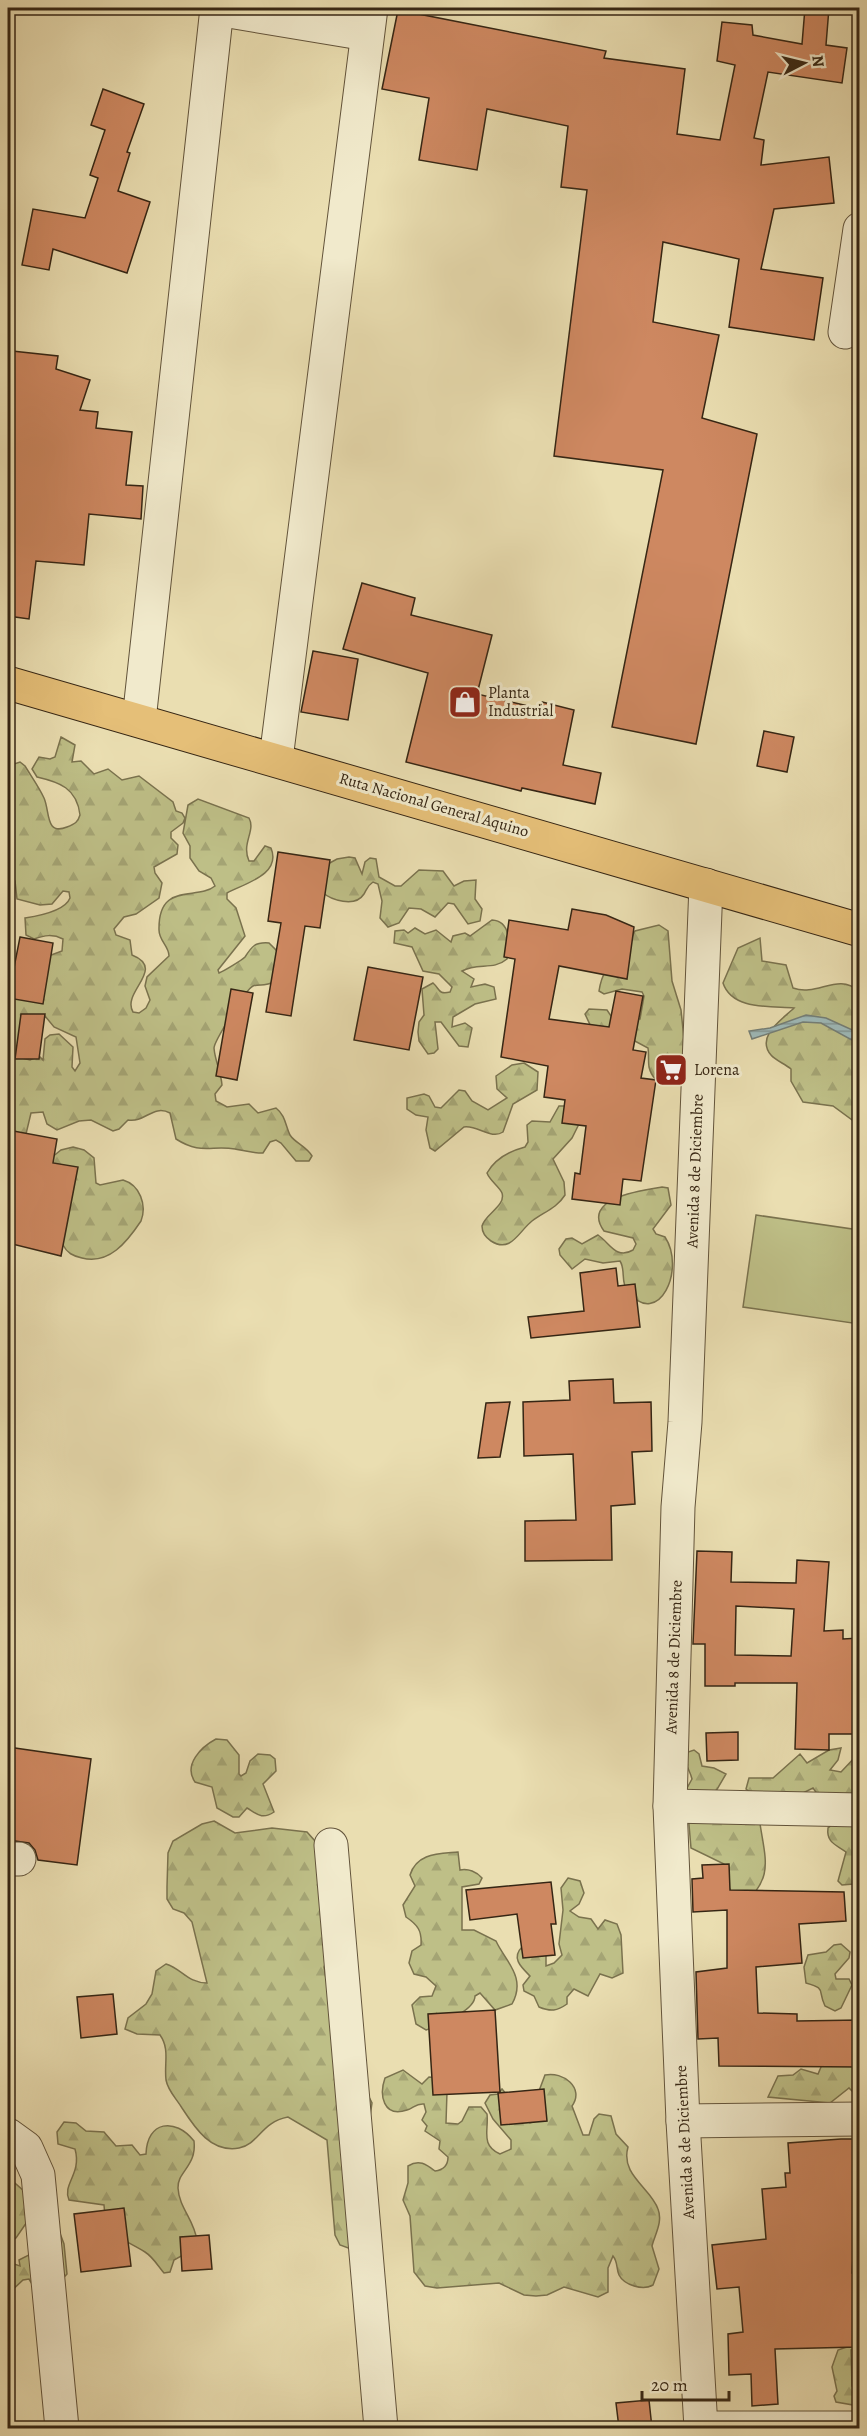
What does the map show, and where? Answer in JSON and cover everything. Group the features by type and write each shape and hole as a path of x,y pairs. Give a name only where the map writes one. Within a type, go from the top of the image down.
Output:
{"highway":[{"name":"Ruta Nacional General Aquino","path":"8,683 860,930"}],"street":[{"path":"139,720 217,8 369,21 276,759"},
{"path":"845,332 860,229"},
{"name":"Avenida 8 de Diciembre","path":"701,2428 670,1806 678,1507 685,1422 706,885"},
{"path":"670,1806 860,1810"},
{"path":"331,1845 381,2428"},
{"path":"684,2121 860,2120"},
{"path":"8,2135 26,2148 38,2175 62,2428"},
{"path":"701,2428 860,2428"}],"green space":[{"path":"61,737 75,745 72,762 81,761 94,774 108,769 122,780 139,776 173,802 176,811 182,813 185,818 183,823 171,832 171,838 178,845 177,854 154,867 162,883 159,898 136,914 124,917 114,929 116,935 130,940 132,955 142,961 145,967 145,974 131,1004 133,1012 139,1013 146,1008 150,1000 145,986 147,977 169,956 159,930 160,915 165,905 172,898 215,886 211,878 199,871 190,858 190,846 183,833 188,805 198,799 249,818 251,828 247,855 249,861 254,861 265,846 271,848 273,857 266,872 227,893 227,899 236,908 245,936 218,970 219,973 237,963 252,947 260,943 269,943 284,958 271,983 253,986 249,989 219,1036 214,1048 222,1085 215,1094 216,1101 227,1107 249,1104 258,1113 276,1108 284,1117 290,1135 312,1156 309,1161 296,1161 276,1140 270,1142 263,1153 227,1148 192,1147 176,1139 170,1113 164,1111 128,1120 119,1129 113,1131 91,1120 79,1121 57,1130 47,1124 43,1112 31,1113 26,1134 15,1156 8,1158 8,944 16,968 62,951 63,939 49,936 34,939 26,935 25,918 57,910 70,898 69,892 63,891 52,904 40,905 17,899 15,881 8,881 8,766 20,762 25,766 44,798 52,825 60,829 72,825 80,815 75,798 71,792 59,784 37,777 32,769 39,757 50,759 55,757","holes":["45,1016 54,1027 76,1037 80,1063 75,1071 72,1067 73,1047 59,1034 50,1035 45,1039 43,1060 39,1056 30,1060 22,1058"]},
{"path":"355,858 362,874 365,862 370,858 376,859 379,877 395,886 401,886 419,870 443,871 454,886 464,881 476,880 475,899 482,909 480,921 468,924 454,904 448,903 435,917 421,909 409,908 399,923 388,927 380,918 382,901 378,884 373,882 360,898 349,902 331,898 322,892 326,865 337,859"},
{"path":"492,920 503,924 508,934 507,959 496,965 468,968 462,971 474,979 471,987 485,984 494,987 496,999 475,1004 453,1017 452,1027 465,1023 472,1028 468,1047 459,1046 441,1022 435,1022 438,1049 428,1054 419,1041 418,1032 419,1022 424,1015 422,989 433,983 441,992 446,993 450,992 452,987 439,974 423,971 412,947 394,943 395,931 404,930 408,933 415,928 425,934 436,930 451,942 453,936 465,933 470,936"},
{"path":"659,925 668,931 672,981 681,1010 685,1049 685,1073 670,1083 660,1081 652,1074 649,1067 648,1048 633,1040 593,1031 585,1014 589,1009 607,1010 613,1019 640,1019 644,996 642,992 622,989 604,994 599,991 605,972 635,931"},
{"path":"760,938 762,961 786,965 793,988 811,990 843,984 859,991 859,1125 833,1106 803,1102 791,1081 791,1069 773,1057 767,1048 766,1041 772,1028 794,1008 752,1005 743,1002 734,998 723,983 738,948"},
{"path":"524,1063 538,1072 537,1090 513,1104 503,1132 494,1134 464,1127 435,1151 430,1148 426,1130 428,1117 416,1115 407,1109 407,1098 424,1094 429,1096 435,1107 441,1108 459,1090 465,1091 472,1101 488,1110 507,1098 497,1089 496,1076 512,1065"},
{"path":"559,1106 565,1106 580,1122 572,1138 553,1159 564,1182 565,1195 554,1207 532,1221 514,1240 504,1245 491,1241 484,1235 482,1226 501,1202 502,1193 487,1173 503,1156 525,1147 528,1142 527,1125 532,1121 550,1122"},
{"path":"73,1147 84,1150 94,1158 96,1183 100,1185 123,1180 134,1186 141,1196 143,1215 136,1229 116,1250 101,1258 76,1256 68,1252 63,1245 51,1158 61,1150"},
{"path":"668,1188 671,1205 653,1229 656,1234 665,1237 671,1250 672,1264 671,1278 659,1299 650,1304 639,1302 628,1292 624,1284 620,1261 603,1263 585,1259 572,1269 560,1255 559,1249 566,1239 572,1238 582,1244 598,1235 618,1252 627,1253 633,1250 636,1244 633,1238 604,1231 599,1220 600,1211 607,1203 617,1198 642,1190"},
{"path":"756,1215 859,1230 859,1324 743,1307"},
{"path":"216,1739 227,1740 239,1755 239,1774 241,1776 246,1773 250,1761 258,1754 270,1755 275,1759 276,1771 263,1784 274,1812 263,1816 247,1808 239,1817 233,1817 217,1808 212,1787 195,1782 192,1776 192,1763 205,1747"},
{"path":"841,1748 838,1760 830,1770 841,1772 859,1753 859,1790 855,1793 820,1798 813,1788 803,1793 756,1797 746,1789 749,1778 773,1778 800,1754 807,1763 829,1750"},
{"path":"694,1750 699,1754 702,1766 714,1768 726,1774 716,1791 759,1817 765,1857 763,1877 751,1898 739,1909 727,1883 724,1864 691,1848 686,1790 692,1779 686,1756 688,1752"},
{"path":"214,1821 235,1833 272,1828 307,1832 321,1853 328,1956 324,1967 326,1979 361,2081 372,2103 351,2249 340,2245 335,2235 327,2140 288,2117 272,2123 246,2146 229,2149 212,2143 198,2131 168,2088 166,2051 160,2035 137,2034 125,2029 128,2018 146,2004 152,1994 156,1971 166,1964 195,1981 207,1983 192,1922 184,1913 173,1909 167,1899 168,1853 173,1841 202,1824"},
{"path":"833,1824 859,1825 859,1881 854,1884 842,1885 838,1881 846,1852 830,1840 828,1828"},
{"path":"458,1852 460,1870 472,1871 482,1878 479,1884 462,1887 462,1930 474,1930 496,1941 516,1977 516,1994 512,2004 495,2010 480,1993 463,2012 426,2030 416,2024 412,2005 420,1997 432,1996 436,1986 426,1977 414,1974 409,1963 412,1951 421,1945 421,1936 414,1923 406,1917 403,1905 415,1886 410,1875 418,1862 429,1856"},
{"path":"568,1878 580,1881 584,1893 579,1904 570,1911 579,1917 591,1919 598,1929 605,1920 617,1924 621,1935 623,1973 612,1978 600,1974 588,1996 574,1989 567,1997 567,2004 557,2009 547,2010 539,2007 534,1996 524,1991 523,1985 530,1976 518,1962 517,1955 522,1947 546,1954 546,1966 554,1963 562,1955 559,1944 563,1910 561,1888"},
{"path":"841,1944 850,1952 849,1958 835,1974 836,1979 849,1979 852,1985 841,2008 835,2011 825,2006 819,1988 806,1983 804,1967 808,1955 826,1952 834,1945"},
{"path":"824,2060 851,2062 859,2073 859,2098 849,2088 830,2103 768,2097 778,2076 793,2075 801,2069 818,2074"},
{"path":"403,2070 422,2084 429,2077 439,2078 447,2092 446,2123 458,2124 469,2107 481,2107 487,2114 488,2142 500,2154 511,2149 511,2140 493,2119 485,2103 490,2095 498,2094 502,2089 530,2123 536,2121 539,2091 545,2075 552,2074 565,2078 574,2087 576,2093 572,2106 583,2135 589,2135 594,2119 599,2114 611,2116 616,2134 628,2147 628,2166 658,2209 659,2223 652,2246 659,2269 653,2285 639,2287 625,2282 619,2275 613,2256 608,2268 608,2292 598,2297 564,2287 547,2295 536,2296 524,2295 499,2283 437,2288 425,2286 414,2272 410,2216 403,2200 408,2183 408,2166 425,2164 435,2171 443,2169 448,2157 439,2149 440,2141 425,2131 427,2126 422,2120 426,2112 424,2104 399,2112 388,2108 385,2103 383,2085 385,2078"},
{"path":"64,2122 76,2123 86,2131 104,2132 116,2146 132,2145 140,2155 146,2154 151,2135 163,2126 179,2128 194,2141 193,2157 180,2177 178,2188 181,2202 197,2241 185,2254 174,2260 170,2272 164,2273 148,2254 112,2230 105,2216 104,2205 69,2200 68,2189 76,2158 75,2149 58,2144 57,2132"},
{"path":"8,2177 25,2192 29,2219 16,2238 8,2242"},
{"path":"58,2228 64,2244 67,2274 55,2287 32,2284 29,2279 23,2280 8,2294 8,2262 20,2266 19,2260 29,2255"},
{"path":"859,2330 859,2349 851,2350 852,2386 859,2389 859,2406 836,2402 834,2396 837,2391 832,2367 838,2350 850,2346"}],"water":[{"path":"806,1015 826,1018 859,1033 859,1044 821,1023 803,1022 752,1039 749,1031 770,1028"}],"building":[{"path":"805,8 829,8 826,45 847,48 842,83 768,72 754,138 764,140 761,165 829,157 834,203 774,209 761,269 823,278 814,340 729,327 739,259 663,242 653,322 719,335 702,418 757,434 696,744 612,727 663,470 554,456 587,190 561,187 568,126 487,109 477,170 419,160 429,98 382,89 398,10 606,51 604,58 685,69 677,134 720,140 735,65 717,61 722,22 752,25 753,35 802,44"},
{"path":"103,89 144,104 127,152 130,153 118,191 150,202 127,273 53,249 49,270 22,265 33,209 85,218 98,178 90,175 105,130 91,125"},
{"path":"12,351 58,356 56,369 90,380 80,410 98,412 96,428 132,432 126,485 143,486 141,519 89,514 84,565 36,561 29,619 8,616 8,390"},
{"path":"362,583 415,598 411,615 492,635 477,694 541,709 542,702 574,710 563,765 601,773 595,804 522,788 521,791 406,762 428,673 343,649"},
{"path":"313,651 358,659 348,720 301,712"},
{"path":"764,731 794,737 787,772 757,766"},
{"path":"278,852 330,860 320,928 305,926 291,1016 266,1012 281,923 268,921"},
{"path":"572,909 606,915 634,927 627,979 559,966 549,1019 609,1027 616,991 643,996 633,1050 646,1052 641,1078 656,1080 641,1181 623,1179 620,1205 572,1199 575,1173 580,1174 586,1126 562,1123 565,1100 544,1097 548,1066 501,1057 515,959 504,957 509,920 568,930"},
{"path":"20,937 53,943 43,1004 8,998"},
{"path":"368,967 423,977 409,1050 354,1040"},
{"path":"231,989 253,993 237,1080 216,1076"},
{"path":"21,1014 45,1014 39,1059 15,1059"},
{"path":"8,1130 57,1139 53,1163 78,1167 61,1256 8,1243"},
{"path":"616,1268 618,1286 635,1284 640,1327 531,1338 528,1317 584,1311 580,1273"},
{"path":"613,1379 614,1403 651,1402 652,1451 632,1452 635,1504 611,1506 612,1560 525,1561 525,1521 576,1520 573,1454 524,1456 523,1402 570,1400 569,1381"},
{"path":"510,1402 500,1457 478,1458 486,1403"},
{"path":"697,1551 732,1552 731,1582 796,1583 797,1560 829,1562 824,1631 843,1630 843,1639 860,1638 860,1734 829,1734 829,1750 795,1749 797,1683 735,1683 735,1686 705,1686 705,1644 693,1644","holes":["736,1606 794,1609 791,1656 735,1655"]},
{"path":"738,1732 738,1760 707,1761 706,1733"},
{"path":"8,1747 91,1759 77,1865 38,1860 35,1850 29,1843 8,1840"},
{"path":"729,1864 730,1890 844,1892 846,1921 799,1924 802,1963 756,1967 758,2013 797,2014 797,2021 860,2020 860,2067 719,2066 718,2038 698,2039 696,1972 727,1968 727,1910 693,1912 692,1879 703,1878 702,1865"},
{"path":"551,1882 556,1924 551,1924 555,1955 523,1958 517,1914 470,1920 466,1890"},
{"path":"113,1994 117,2034 81,2038 77,1997"},
{"path":"495,2010 500,2092 433,2095 428,2014"},
{"path":"544,2089 547,2121 501,2125 498,2093"},
{"path":"856,2139 854,2173 860,2173 860,2211 856,2211 852,2273 855,2273 858,2347 775,2349 778,2404 752,2406 751,2374 729,2375 728,2334 743,2332 739,2287 717,2289 712,2245 766,2239 762,2189 786,2187 785,2173 790,2173 788,2143"},
{"path":"124,2208 131,2266 81,2272 74,2214"},
{"path":"209,2235 212,2269 182,2271 180,2237"},
{"path":"649,2400 652,2428 619,2428 616,2403"}],"place":[{"name":"Planta Industrial","path":"465,702"},
{"name":"Lorena","path":"671,1070"}]}
